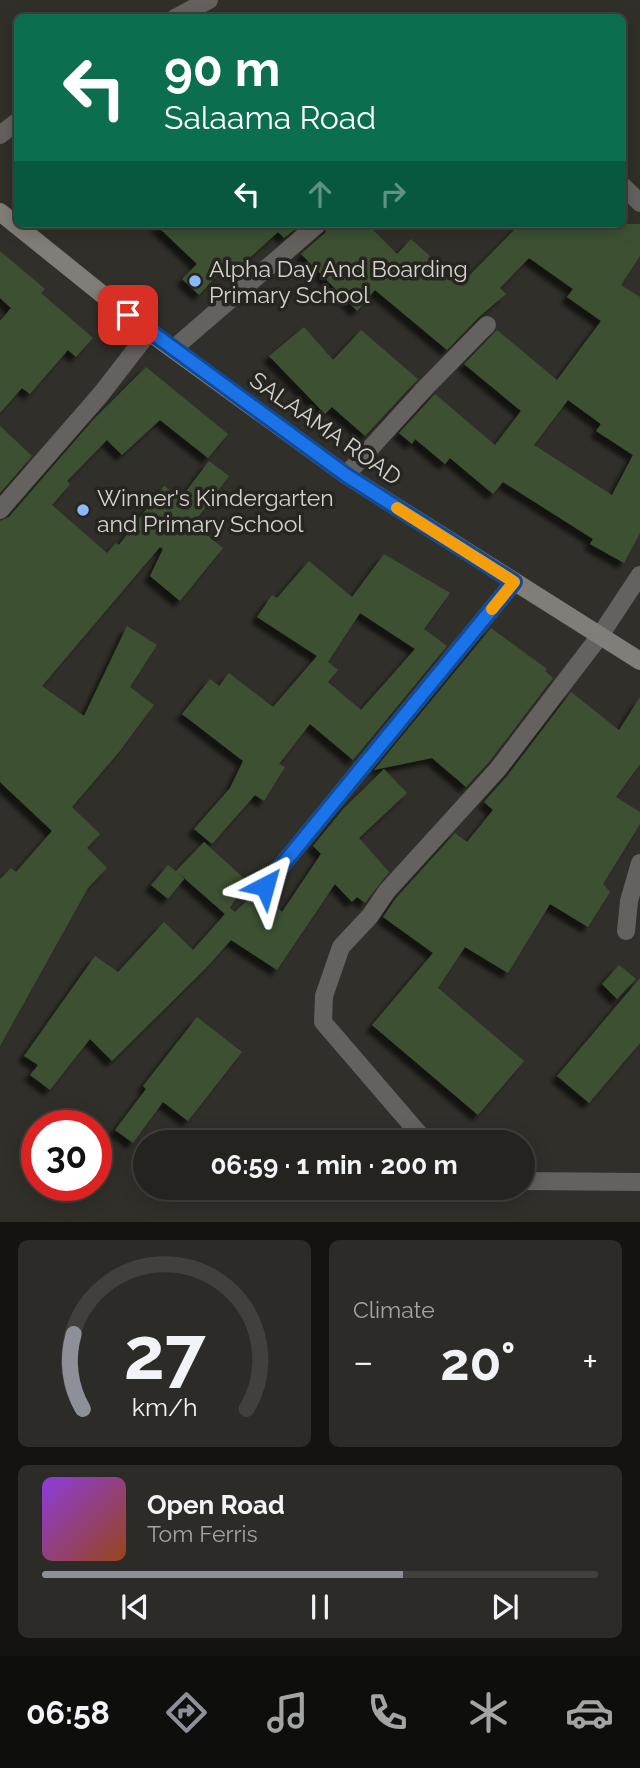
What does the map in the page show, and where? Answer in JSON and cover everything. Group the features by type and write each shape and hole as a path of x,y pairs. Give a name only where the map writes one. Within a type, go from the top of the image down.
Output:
{"main road":[{"name":"SALAAMA ROAD","path":"0,212 14,223"},
{"name":"SALAAMA ROAD","path":"20,228 149,332 346,475 640,661"}],"street":[{"path":"183,14 209,0"},
{"path":"0,135 14,124"},
{"path":"626,189 640,204"},
{"path":"173,349 313,228"},
{"path":"346,475 487,325"},
{"path":"0,510 101,394 149,332"},
{"path":"417,1130 323,1022 324,996 341,947 387,891 498,769 599,637 640,575"},
{"path":"265,886 514,582"},
{"path":"626,931 629,901 640,863"},
{"path":"535,1181 640,1182"}],"building":[{"path":"626,224 640,224 640,256 621,285 640,297 640,533 624,563 590,544 593,539 503,482 493,494 450,458 445,464 415,439 412,444 399,433 435,394 495,445 521,411 464,364 497,330 557,380 601,321 567,297 573,289 529,258 500,288 506,294 447,350 375,290 357,311 301,254 327,228 371,228 397,254 411,239 461,284 516,228 626,228","holes":["568,400 601,424 596,431 633,455 612,495 534,445"]},
{"path":"159,228 296,228 284,238 278,232 232,274 225,267 199,295 182,279 197,264"},
{"path":"0,251 45,289 41,293 93,338 76,357 68,350 30,394 22,388 0,413 0,321 11,308 0,298"},
{"path":"304,327 333,360 361,330 418,379 365,436 332,407 325,414 269,356"},
{"path":"146,367 228,434 208,458 160,420 122,455 107,440 67,481 70,484 52,505 107,553 116,543 119,545 164,486 181,498 209,461 229,476 193,524 223,548 180,601 150,576 163,549 160,547 42,686 84,716 127,626 157,645 130,687 154,705 119,752 72,807 100,834 87,848 107,868 88,888 0,1046 0,879 11,868 16,872 52,831 0,782 0,521 9,517 93,420"},
{"path":"0,426 32,456 0,493"},
{"path":"384,554 450,593 424,629 447,646 353,760 310,724 279,764 285,767 264,801 255,795 212,844 194,829 230,788 243,761 182,714 210,679 219,686 229,673 273,707 317,656 257,617 272,595 277,598 309,561 352,597","holes":["360,613 415,649 361,710 328,682 338,670 328,662"]},
{"path":"491,628 547,669 545,671 553,678 489,762 466,787 432,758 374,770"},
{"path":"571,692 619,730 640,697 640,764 616,797 640,812 640,824 603,884 610,892 588,927 550,904 508,973 465,947 438,988 524,1061 478,1115 372,1025 433,953 383,917 396,898 455,833 467,842 493,810 484,802"},
{"path":"384,769 407,793 359,838 389,872 365,903 357,897 352,902 335,884 277,970 231,940 112,1061 90,1039 50,1090 30,1075 38,1065 24,1056 95,956 118,972 164,922 193,950 225,914 176,871 204,842 247,881 230,908 235,912 256,892 266,897 282,912 321,854 313,846 344,808"},
{"path":"168,865 185,878 168,899 151,885"},
{"path":"619,965 636,979 617,999 602,984"},
{"path":"640,978 640,1043 589,1103 557,1076"},
{"path":"197,1017 242,1052 188,1121 163,1102 143,1130 133,1130 133,1143 115,1130 146,1089 143,1086"}],"slow traffic":[{"path":"397,508 514,582 492,609"}],"place":[{"name":"Alpha Day And Boarding Primary School","path":"195,281"},
{"name":"Winner's Kindergarten and Primary School","path":"83,510"}],"route":[{"path":"128,315 346,475 514,582 265,886"}]}
